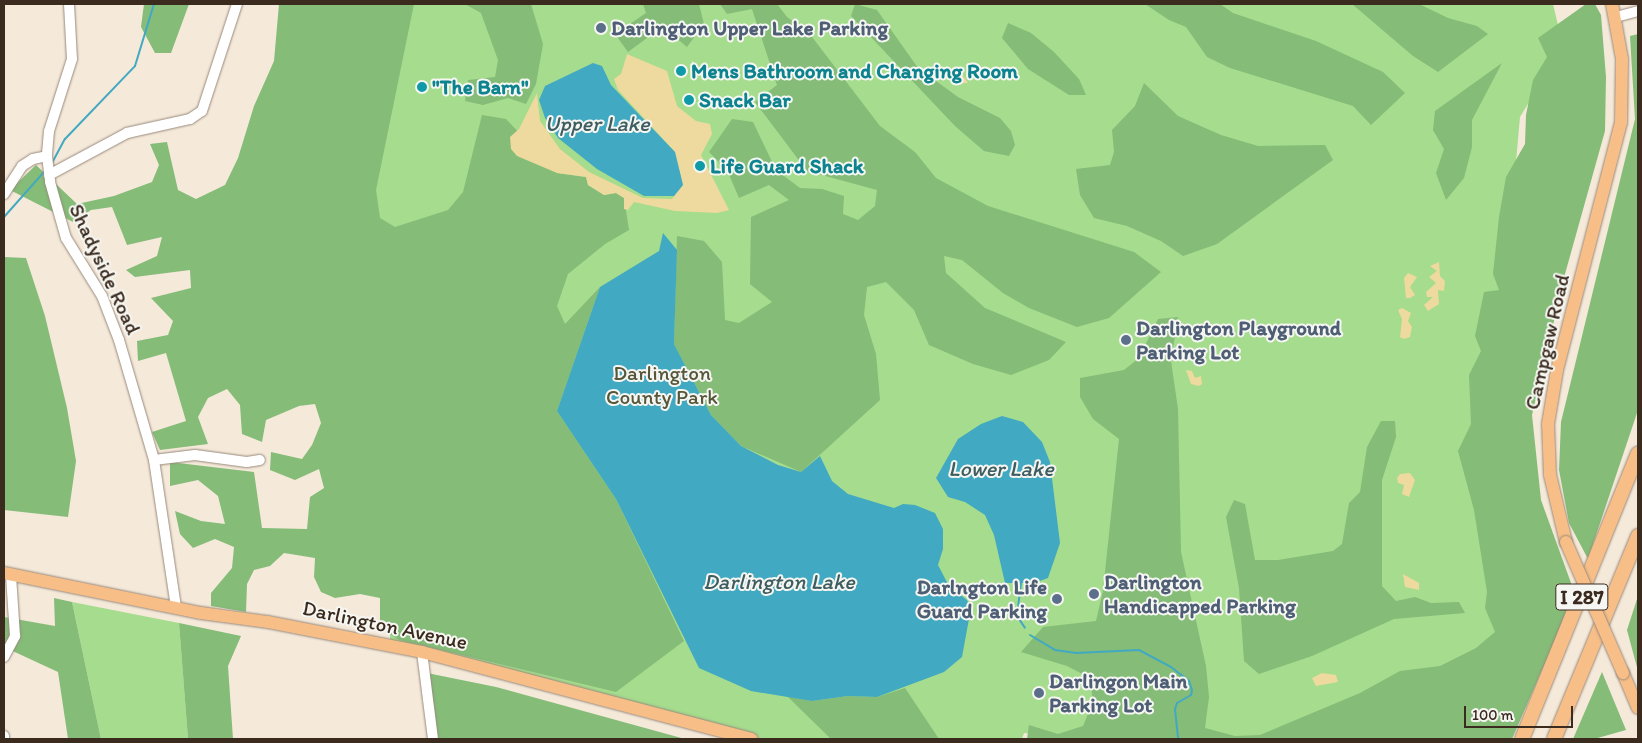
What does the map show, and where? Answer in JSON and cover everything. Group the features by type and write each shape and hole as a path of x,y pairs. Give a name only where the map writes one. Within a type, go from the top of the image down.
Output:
{"highway":[{"name":"I 287","path":"1522,739 1638,454"},
{"name":"I 287","path":"1554,739 1638,536"}],"main road":[{"name":"Campgaw Road","path":"1612,4 1616,17 1623,74 1618,142 1557,370 1549,414 1550,475 1566,542 1638,708"},
{"name":"Darlington Avenue","path":"8,574 176,608 268,622 422,652 752,739"}],"street":[{"name":"Shadyside Road","path":"69,4 72,59 52,118 47,156 49,175 66,238 94,281 110,315 154,460 176,608"},
{"path":"49,175 126,133 190,119 202,111 237,4"},
{"path":"1616,17 1638,11"},
{"path":"4,194 22,166 33,159 47,156"},
{"path":"154,460 195,455 247,462 260,460"},
{"path":"4,657 15,636 8,574"},
{"path":"422,652 433,739"}],"green space":[{"path":"144,4 189,4 171,53 155,53 141,27"},
{"path":"279,4 414,4 376,190 380,218 395,227 448,210 463,192 482,115 506,119 557,173 586,177 588,185 604,195 616,193 624,198 629,230 605,244 568,274 557,306 565,324 600,287 557,411 616,499 684,641 616,692 399,640 380,628 380,598 360,594 335,598 321,592 314,577 315,558 284,553 270,566 254,570 247,584 246,612 211,606 211,593 232,568 234,547 215,539 193,548 180,534 175,511 201,521 225,524 218,496 198,480 170,486 170,462 254,472 262,528 307,529 310,497 324,488 319,469 295,480 270,470 271,452 302,459 312,445 321,423 315,404 299,406 266,420 262,442 242,434 240,405 227,389 208,398 198,417 208,444 160,450 152,432 186,421 166,353 138,361 137,341 168,335 173,321 151,298 191,288 190,270 135,277 126,270 157,256 162,237 127,245 112,207 91,210 73,222 10,190 36,165 77,204 114,196 152,182 159,165 150,144 167,142 178,190 196,199 225,185 238,158 254,106 274,61"},
{"name":"Darlington County Park","path":"393,4 1553,4 1563,46 1520,117 1504,296 1500,629 1492,649 1281,739 1083,739 1024,733 1022,739 752,739 390,645 390,616 354,267"},
{"path":"465,4 531,4 543,44 536,84 526,104 508,98 483,105 465,101 468,80 495,77 498,60 481,13"},
{"path":"643,4 699,4 704,24 687,47 668,31 651,35 628,52 615,34 646,13"},
{"path":"720,4 777,4 787,17 809,33 880,126 915,152 936,178 988,206 1134,252 1161,272 1109,318 1077,327 1029,308 1003,293 962,260 944,256 946,273 985,308 1066,342 1049,360 1011,375 973,364 929,345 914,310 886,282 867,287 864,315 876,354 880,400 801,472 741,446 711,415 674,344 677,236 704,241 722,262 725,320 739,323 772,302 750,284 751,217 789,200 769,185 739,198 727,170 709,152 732,119 753,122 776,170 800,188 822,189 844,196 843,214 858,220 875,206 877,190 807,171 755,102 777,85 752,9 727,14"},
{"path":"855,4 877,10 918,68 958,97 1000,118 1011,131 1015,145 1009,156 984,151 955,126 851,16"},
{"path":"1145,4 1220,4 1233,13 1316,41 1383,72 1405,93 1371,125 1353,106 1230,68 1207,57 1186,27 1169,20"},
{"path":"1352,4 1419,4 1448,18 1477,26 1488,34 1438,72 1413,56"},
{"path":"1586,4 1595,4 1601,15 1606,77 1605,131 1565,274 1532,415 1541,500 1575,594 1512,739 1027,739 1029,725 1058,734 1083,726 1093,702 1090,678 1067,666 1021,652 1043,627 1096,621 1103,591 1119,439 1093,419 1080,397 1080,378 1124,370 1139,358 1158,319 1178,317 1171,361 1178,409 1181,552 1206,666 1209,697 1205,728 1235,736 1260,735 1360,693 1400,671 1440,666 1476,648 1495,632 1485,608 1487,592 1474,510 1458,451 1471,424 1469,375 1481,351 1475,336 1484,292 1499,290 1493,274 1499,217 1506,177 1525,144 1526,115 1533,80 1547,57 1538,38"},
{"path":"1008,23 1031,33 1054,52 1079,79 1086,95 1069,95 1028,69 1002,38"},
{"path":"1638,34 1638,410 1588,559 1569,523 1559,470 1561,422 1635,119 1630,36"},
{"path":"1502,63 1472,120 1472,147 1464,178 1446,200 1436,173 1444,149 1433,130 1435,111"},
{"path":"1144,83 1178,116 1221,135 1258,146 1325,145 1333,160 1217,244 1183,256 1161,241 1127,226 1094,218 1080,195 1076,169 1110,165 1114,152 1112,130 1135,106"},
{"path":"4,257 26,258 45,316 67,408 76,461 68,517 4,510"},
{"path":"1381,421 1395,421 1396,437 1382,480 1382,586 1396,601 1415,597 1431,603 1459,602 1465,613 1394,619 1312,656 1259,674 1244,661 1239,588 1226,517 1234,500 1245,504 1255,560 1278,560 1333,551 1342,544 1349,503 1360,492 1367,447"},
{"path":"1638,596 1638,671 1627,630"},
{"path":"54,598 72,602 101,739 68,739 58,672 4,647 4,617 55,626"},
{"path":"72,602 179,623 188,739 101,739"},
{"path":"179,623 241,636 228,666 233,739 188,739"},
{"path":"1602,672 1626,730 1594,739 1573,739"},
{"path":"427,673 496,687 685,739 434,739"},
{"path":"905,688 939,739 831,739 787,696 812,701 848,696 877,697"}],"sand":[{"path":"627,54 667,71 677,106 696,121 710,124 712,134 701,155 729,210 717,213 675,211 634,202 628,210 624,209 624,198 616,193 604,195 588,185 586,177 557,173 517,156 511,149 510,137 519,129 537,93 540,121 560,149 589,172 643,198 672,199 683,185 675,152 618,90 614,79 621,74"},
{"path":"942,70 955,74 961,73 968,83 954,83 949,78 935,75 936,71"},
{"path":"1439,262 1440,276 1445,281 1444,291 1438,290 1439,304 1428,311 1424,305 1433,297 1427,297 1426,292 1436,283 1429,277 1437,271 1430,266"},
{"path":"1408,273 1417,277 1410,287 1415,295 1406,298 1404,278"},
{"path":"1402,308 1411,313 1408,321 1412,327 1410,337 1404,339 1400,337 1402,319 1398,310"},
{"path":"1186,370 1192,371 1195,378 1201,376 1202,384 1199,386 1191,384"},
{"path":"1410,473 1415,480 1409,497 1402,494 1404,485 1398,483 1397,478 1400,474"},
{"path":"1403,574 1419,583 1419,590 1405,587"},
{"path":"1322,673 1336,675 1338,682 1316,686 1312,678"}],"water":[{"name":"Upper Lake","path":"593,63 602,66 611,85 675,152 683,185 674,196 644,196 597,169 558,138 545,118 539,100 545,86"},
{"name":"Darlington Lake","path":"663,233 677,250 674,344 711,415 741,446 778,465 801,472 820,456 832,481 848,494 894,508 903,504 915,505 935,513 943,529 943,549 938,565 949,586 967,600 971,608 962,657 944,672 877,697 848,696 812,701 751,691 699,668 616,499 557,411 600,287 659,251"},
{"name":"Lower Lake","path":"1002,416 1023,422 1042,442 1050,462 1060,543 1048,578 1034,583 1005,583 994,535 985,515 965,502 948,497 936,478 958,439 981,424"}],"waterway":[{"path":"52,163 65,139 135,66 154,4"},
{"path":"4,217 44,172"},
{"path":"1021,583 1017,616 1025,628"},
{"path":"1030,635 1055,650 1076,653 1139,650 1171,667 1189,681 1192,690 1191,695 1177,703 1175,709 1178,739"}],"place":[{"name":"Darlington Upper Lake Parking","path":"601,28"},
{"name":"Mens Bathroom and Changing Room","path":"681,71"},
{"name":"\"The Barn\"","path":"422,87"},
{"name":"Snack Bar","path":"689,100"},
{"name":"Life Guard Shack","path":"700,166"},
{"name":"Darlington Playground Parking Lot","path":"1126,340"},
{"name":"Darlington Handicapped Parking","path":"1094,594"},
{"name":"Darlngton Life Guard Parking","path":"1057,599"},
{"name":"Darlingon Main Parking Lot","path":"1039,693"}]}
